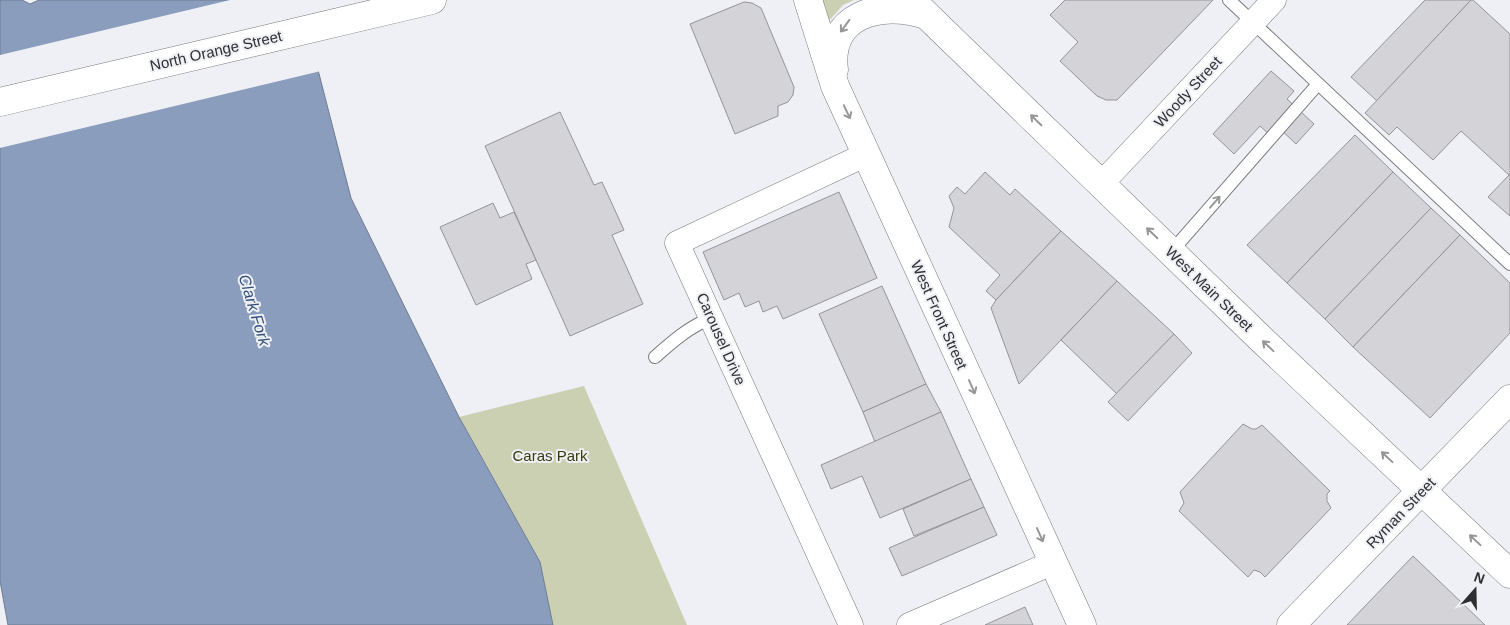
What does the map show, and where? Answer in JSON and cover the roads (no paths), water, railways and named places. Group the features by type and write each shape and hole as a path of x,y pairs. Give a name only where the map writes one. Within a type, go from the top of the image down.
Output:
{"street":[{"name":"North Orange Street","path":"0,102 432,0"},
{"name":"West Front Street","path":"808,0 835,86 1082,625"},
{"name":"West Main Street","path":"911,0 1258,337 1510,574"},
{"name":"Woody Street","path":"1102,184 1274,0"},
{"path":"835,86 833,59 835,43 848,21 858,12 872,4 894,2 912,7 933,21"},
{"name":"Carousel Drive","path":"851,625 678,243 867,154"},
{"name":"Ryman Street","path":"1291,625 1510,399"},
{"path":"909,625 1052,563"}],"lane":[{"path":"1229,0 1510,264"},
{"path":"1171,252 1318,84"},
{"path":"655,357 680,335 711,318"}],"water":[{"name":"Clark Fork","path":"0,0 22,0 30,4 39,0 300,0 351,198 459,417 540,562 553,625 8,625 0,581"}],"park label":[{"name":"Caras Park","path":"550,456"}]}
